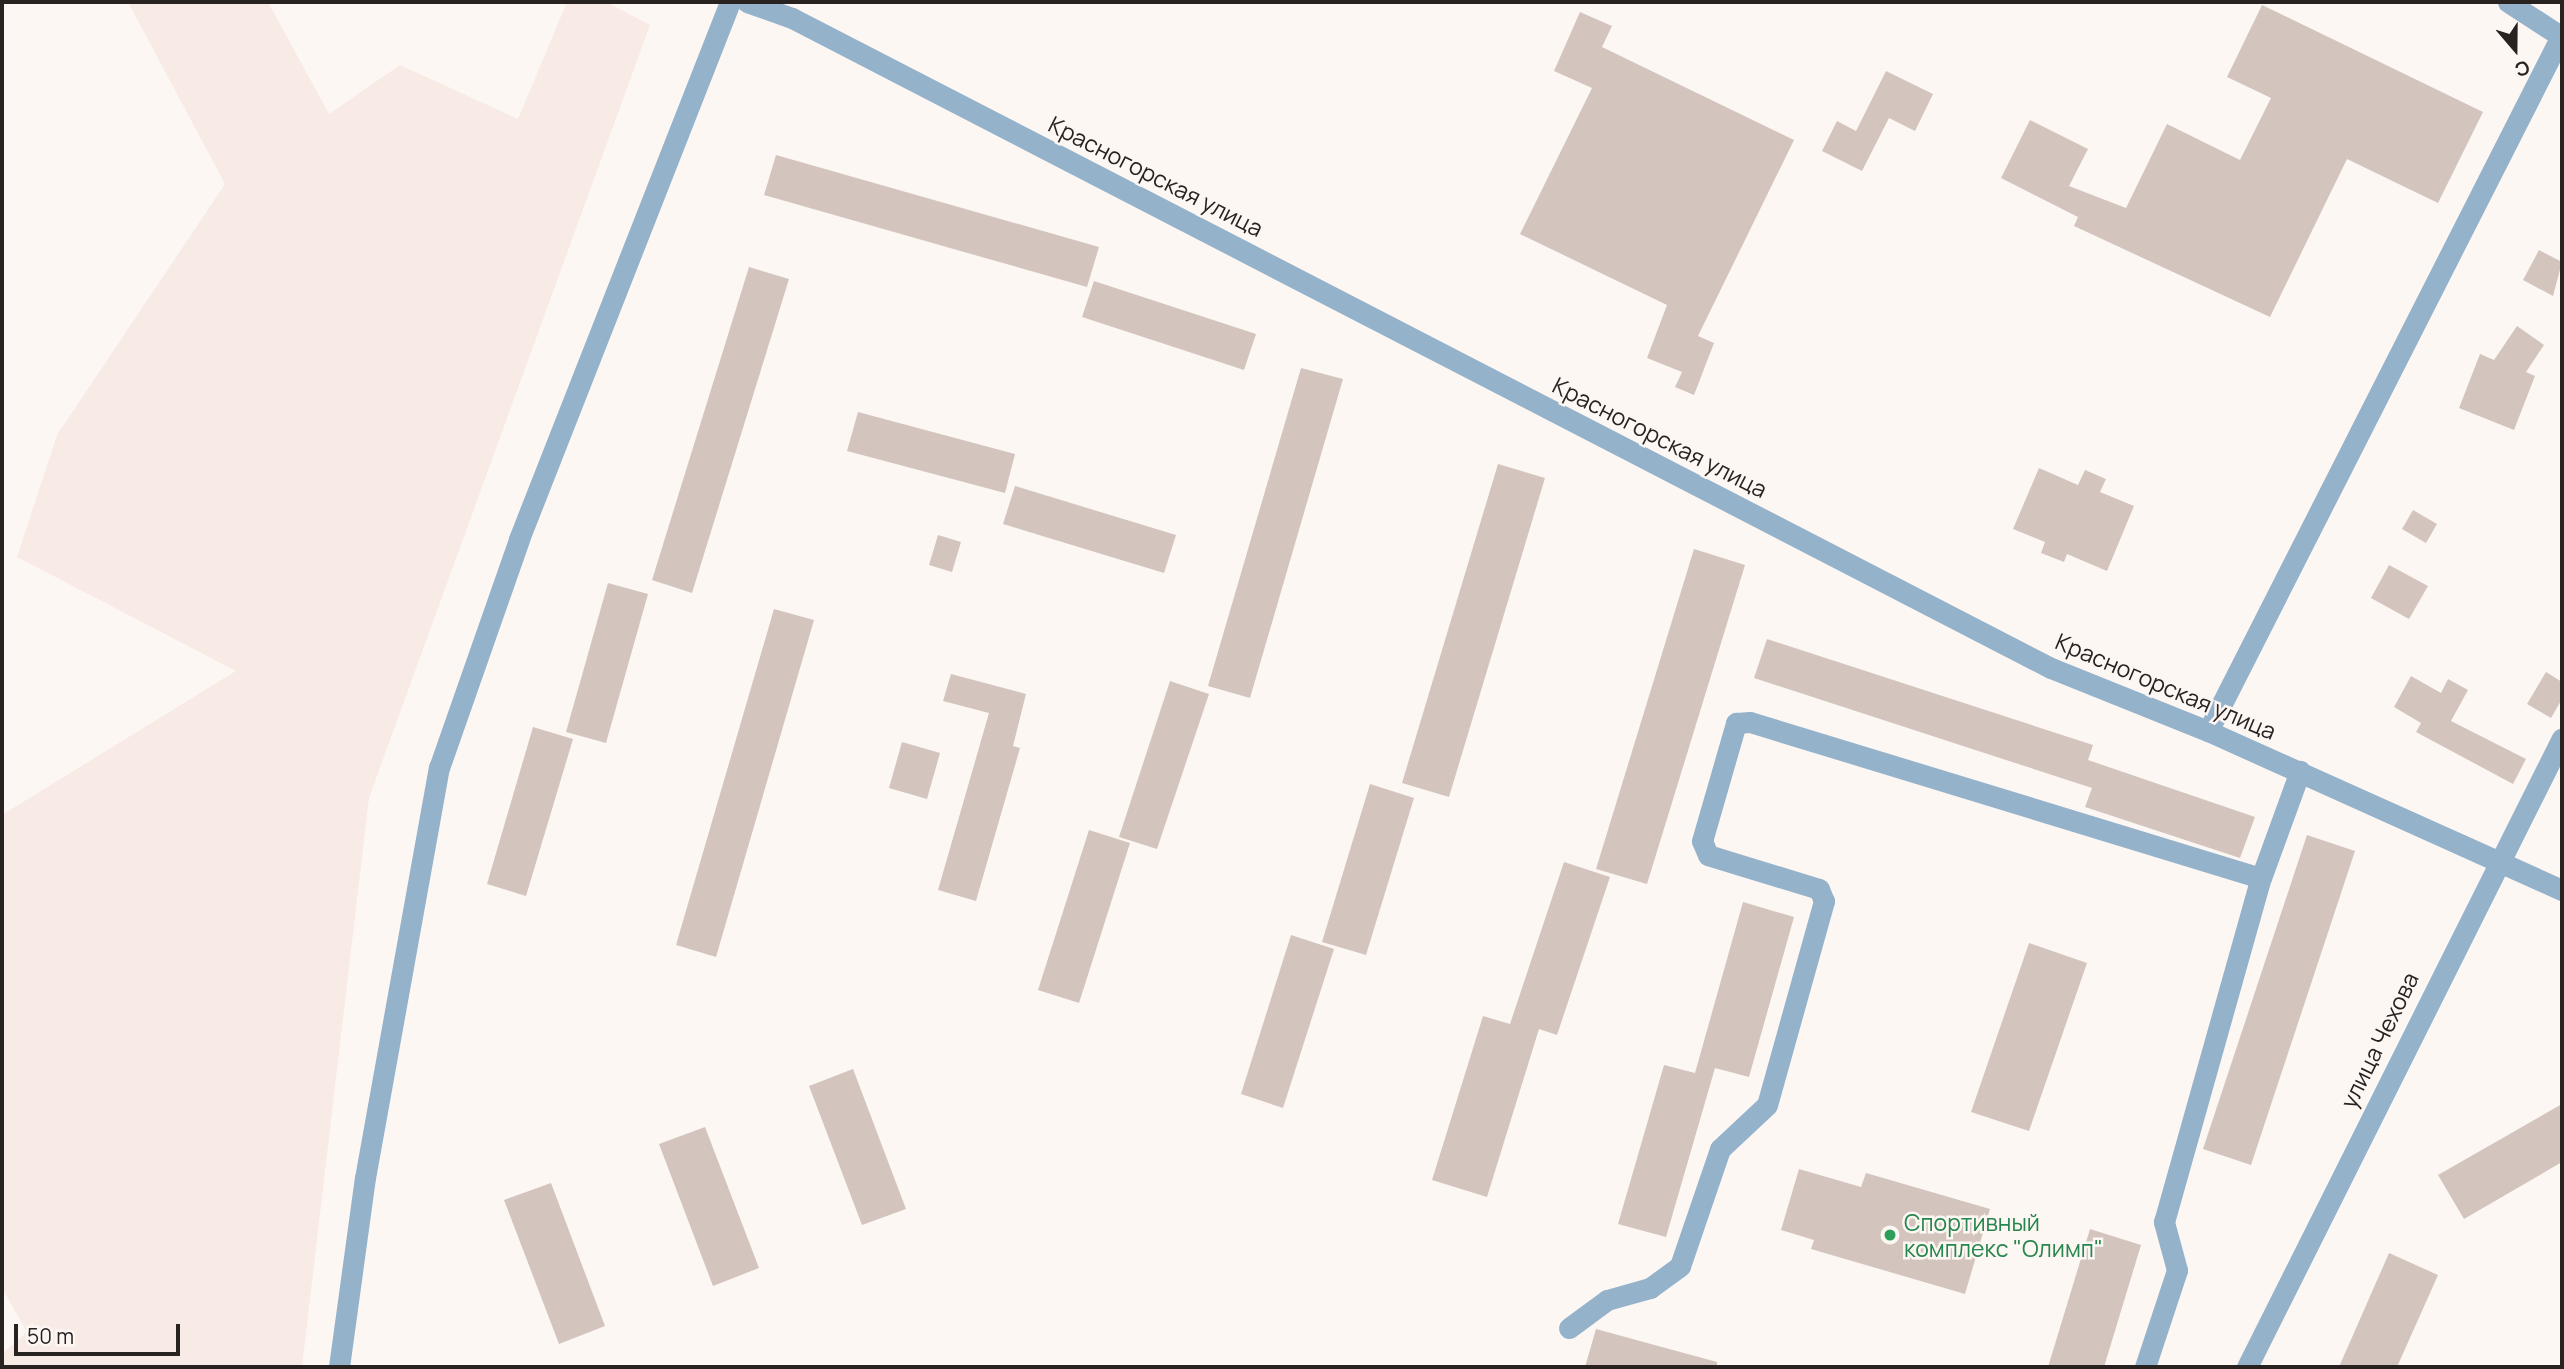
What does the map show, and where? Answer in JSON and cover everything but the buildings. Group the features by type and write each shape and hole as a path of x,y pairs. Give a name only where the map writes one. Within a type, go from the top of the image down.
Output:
{"street":[{"path":"339,1367 365,1178 439,768 519,539 730,2"},
{"name":"Красногорская улица","path":"747,2 792,18 2051,668 2208,731 2497,857 2562,890"},
{"path":"2208,731 2562,36 2508,2"},
{"path":"1569,1328 1607,1300 1650,1288 1680,1266 1720,1149 1767,1105 1821,914 1819,889 1707,855 1702,841 1736,723 1750,722 2261,878"},
{"name":"улица Чехова","path":"2247,1367 2497,857 2562,738"},
{"path":"2145,1367 2177,1270 2165,1222 2261,878 2300,771"}],"shaded area":[{"path":"128,2 268,2 329,114 400,65 518,119 567,2 606,2 650,25 369,798 302,1367 2,1367 2,1354 27,1332 2,1288 2,815 236,671 17,557 57,435 225,184"}],"place":[{"name":"Спортивный комплекс \"Олимп\"","path":"1890,1235"}]}
